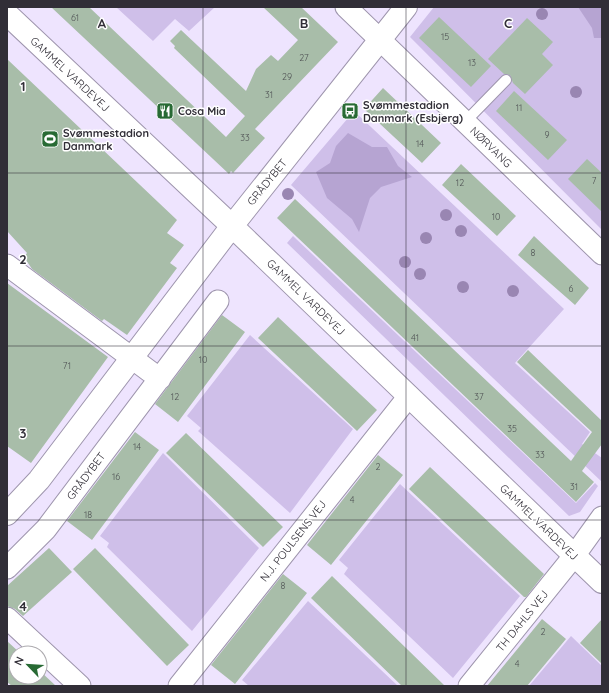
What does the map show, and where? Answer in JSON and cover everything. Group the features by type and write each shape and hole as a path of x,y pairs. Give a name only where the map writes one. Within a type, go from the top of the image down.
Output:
{"street":[{"name":"NØRVANG","path":"346,7 602,254"},
{"name":"GRÅDYBET","path":"7,514 40,480 232,226 406,7"},
{"name":"GAMMEL VARDEVEJ","path":"7,14 232,226 602,582"},
{"path":"7,265 160,379"},
{"name":"GRÅDYBET","path":"7,568 46,529 218,301"},
{"name":"N.J. POULSENS VEJ","path":"179,686 409,396"},
{"name":"TH DAHLS VEJ","path":"469,686 574,556 602,517"},
{"path":"7,618 80,686"}],"lane":[{"path":"465,122 506,80"}],"shaded area":[{"path":"116,7 215,7 189,31 175,19 153,41"},
{"path":"434,7 602,7 602,230 410,37"},
{"path":"578,7 602,7 602,38 594,38 592,28"},
{"path":"354,111 564,309 515,363 590,432 582,444 602,458 602,482 291,185"},
{"path":"348,133 372,147 387,147 398,166 412,177 381,187 370,198 359,232 352,219 327,198 316,172 330,163 336,146"},
{"path":"293,236 576,503 595,483 598,486 580,512 569,516 287,243"},
{"path":"250,335 353,429 290,513 198,431 201,428 187,416"},
{"path":"163,453 259,548 192,631 107,547 109,543 100,536"},
{"path":"400,484 520,596 453,678 344,574 348,568 339,560"},
{"path":"308,601 398,686 249,686 242,680"},
{"path":"571,636 602,666 602,686 529,686"}],"building":[{"path":"51,7 89,7 226,137 245,116 174,48 175,46 170,41 181,30 246,91 256,69 271,55 278,61 298,40 263,7 301,7 338,42 255,129 265,138 233,173 231,171 229,174"},
{"path":"439,17 491,66 471,87 419,38"},
{"path":"527,18 553,42 542,54 553,65 525,94 513,83 510,75 504,74 488,59"},
{"name":"Svømmestadion Danmark","path":"7,59 177,220 167,233 184,245 170,263 177,268 127,335 104,319 102,321 32,269 24,257 27,253 7,231"},
{"path":"383,88 441,143 422,163 364,109"},
{"path":"514,91 567,140 548,160 496,111"},
{"path":"587,159 602,173 602,212 568,179"},
{"path":"461,164 516,216 497,236 442,185"},
{"path":"295,199 571,461 592,432 517,362 528,350 601,420 602,418 602,444 582,471 594,482 576,502 277,218"},
{"path":"534,236 589,288 575,305 518,255"},
{"path":"7,283 108,357 31,463 7,446"},
{"path":"222,315 245,332 178,422 155,404"},
{"path":"278,317 377,410 357,431 258,338"},
{"path":"135,432 159,450 92,540 67,521"},
{"path":"186,433 283,527 263,547 166,453"},
{"path":"378,455 403,475 331,565 307,545"},
{"path":"430,467 544,574 526,597 524,597 409,489"},
{"path":"49,548 72,572 23,616 15,609 7,606 7,586"},
{"path":"95,548 189,645 167,666 73,569"},
{"path":"283,574 307,593 235,684 211,665"},
{"path":"332,576 445,686 402,686 311,598"},
{"path":"542,619 566,639 527,686 487,686"},
{"path":"602,619 602,664 580,643"},
{"path":"7,641 11,645 8,645 8,683"},
{"path":"48,678 56,686 11,685 48,685"}],"place":[{"name":"Cosa Mia","path":"165,111"},
{"name":"Svømmestadion Danmark (Esbjerg)","path":"350,111"},
{"name":"Svømmestadion Danmark","path":"50,139"}]}
